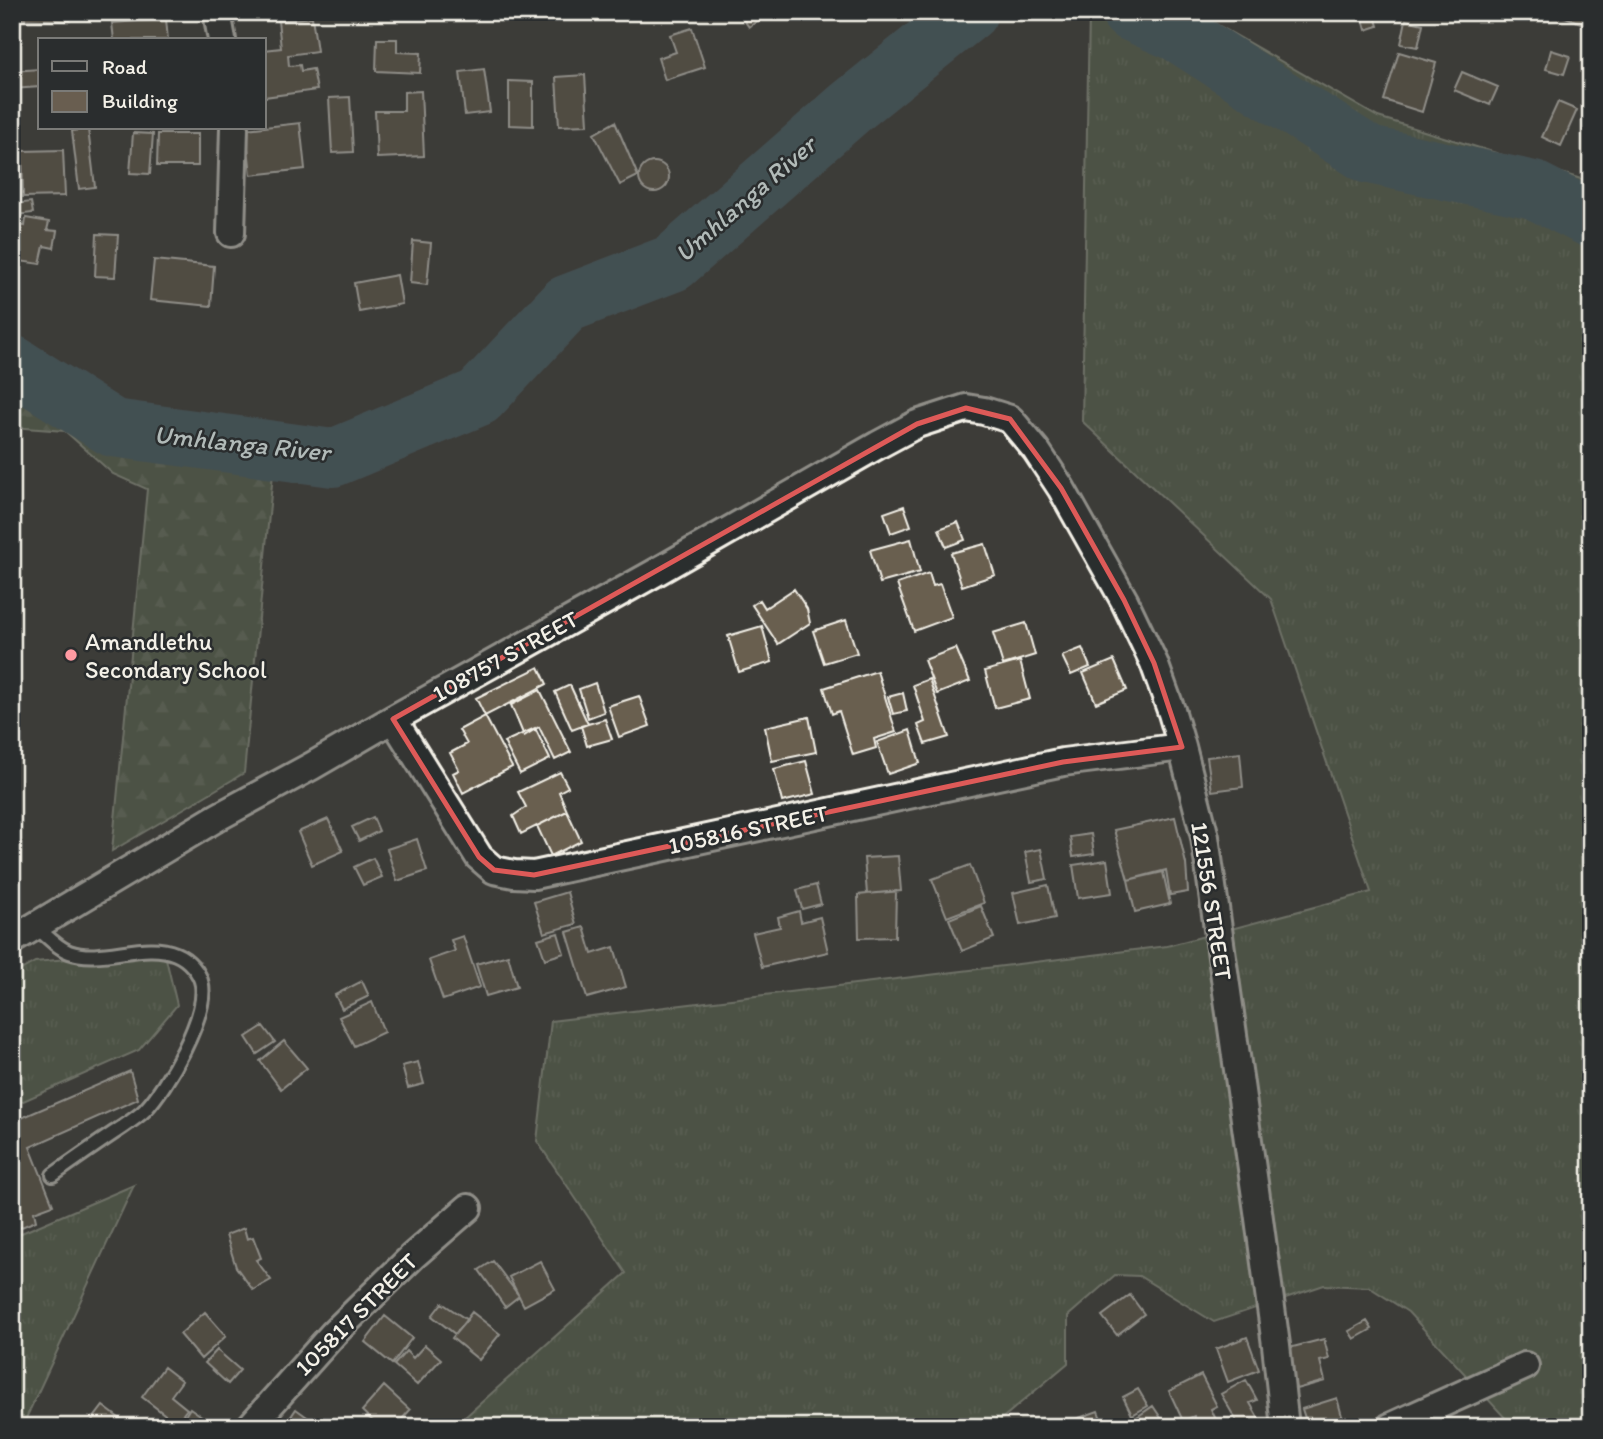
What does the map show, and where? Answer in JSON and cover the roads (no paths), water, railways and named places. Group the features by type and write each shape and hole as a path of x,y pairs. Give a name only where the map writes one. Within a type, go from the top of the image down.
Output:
{"street":[{"path":"217,12 222,38"},
{"path":"231,233 234,130"},
{"name":"108757 STREET","path":"12,940 218,817 653,575 917,424 966,408 1010,419"},
{"name":"121556 STREET","path":"1010,419 1036,450 1062,488 1124,600 1154,663 1182,747 1205,837 1260,1224 1285,1427"},
{"name":"105816 STREET","path":"393,719 479,857 494,870 534,875 1063,762 1182,747"},
{"name":"105817 STREET","path":"250,1427 334,1333 413,1256 468,1208"},
{"path":"1390,1427 1525,1366"}],"lane":[{"path":"35,926 59,947 71,953 164,950 178,954 199,973 202,984 203,999 198,1018 185,1048 170,1076 144,1111 53,1175"}],"waterway":[{"name":"Umhlanga River","path":"12,364 113,428 333,458 479,397 566,304 673,263 851,107 969,12"},
{"name":"Umhlanga River","path":"1130,12 1178,33 1369,155 1534,190 1591,219"}],"place":[{"name":"Amandlethu Secondary School","path":"71,655"}]}
